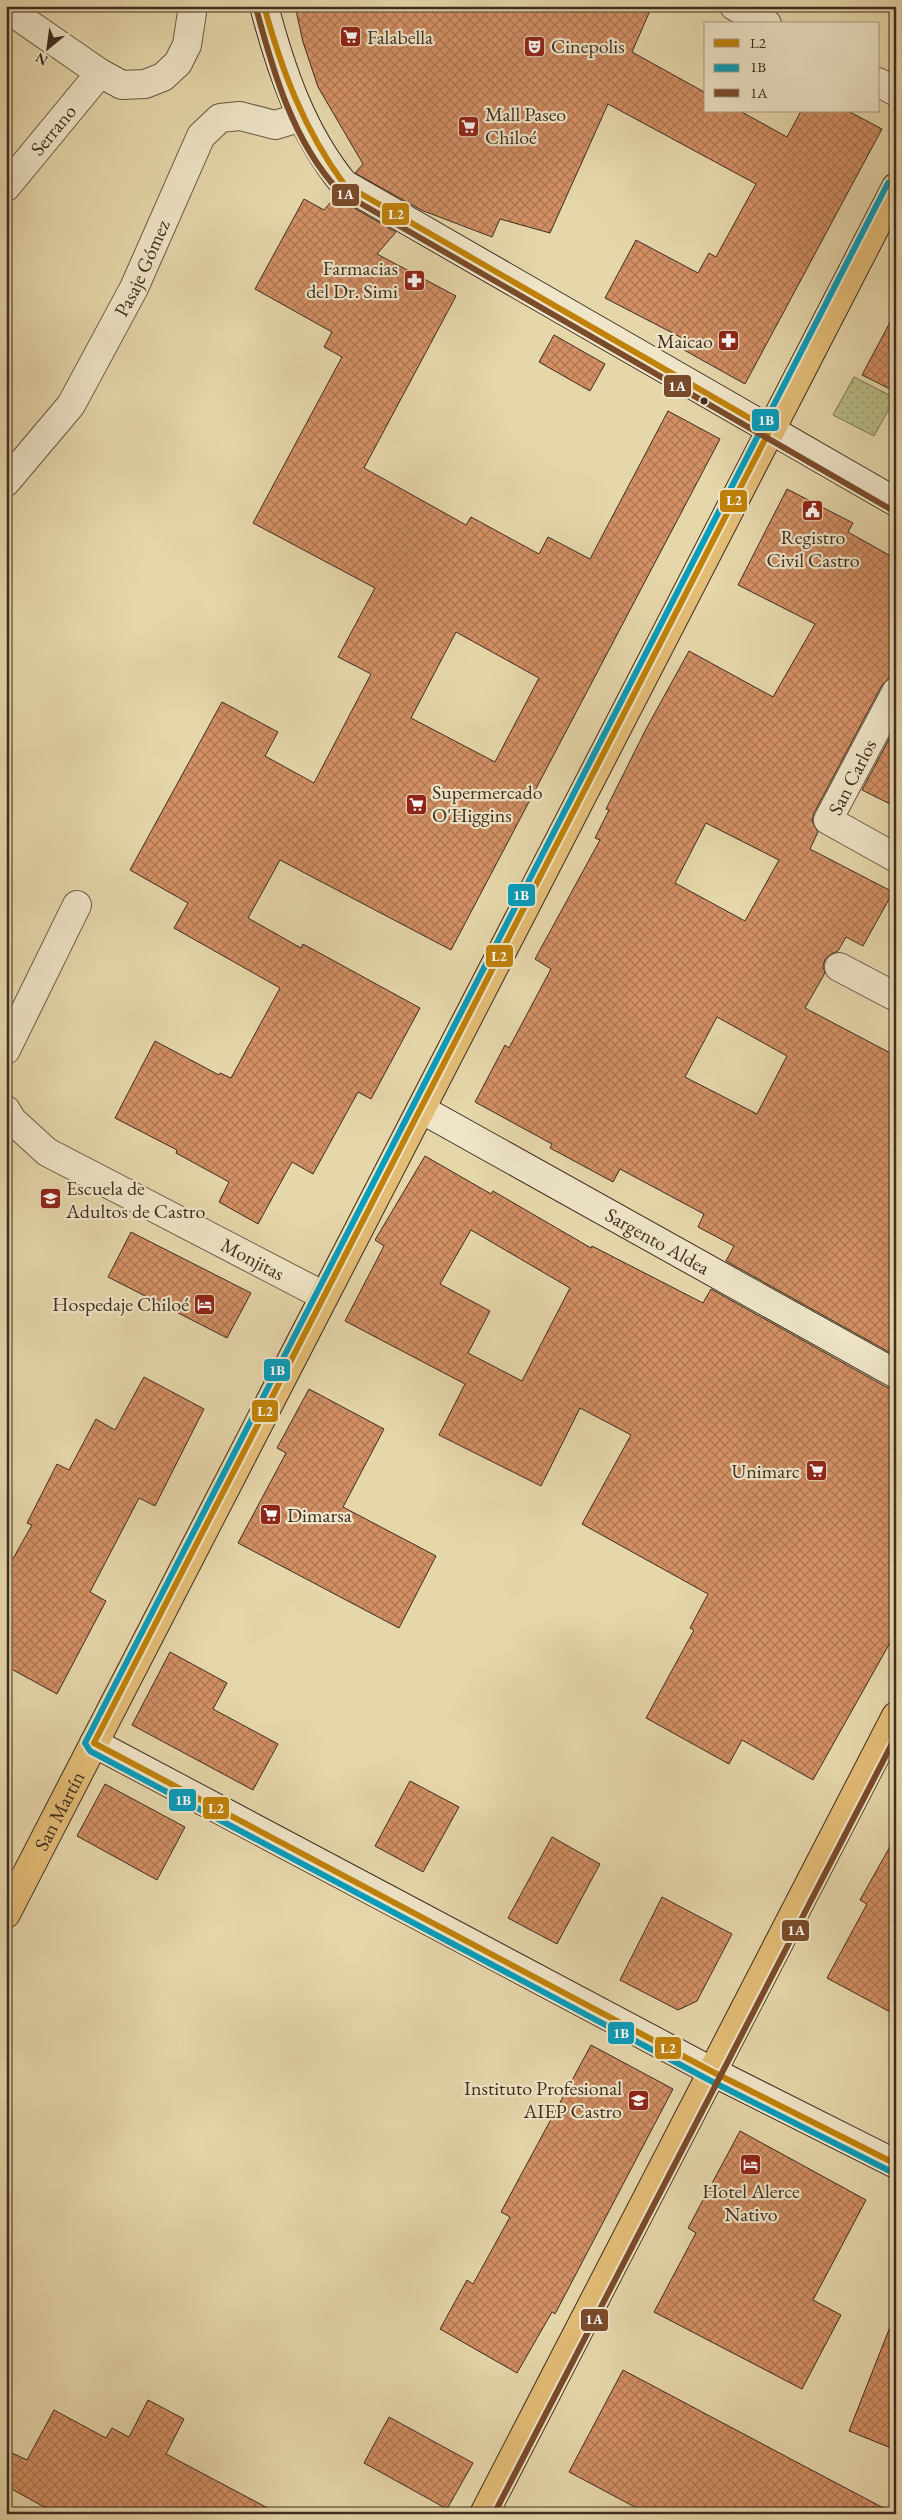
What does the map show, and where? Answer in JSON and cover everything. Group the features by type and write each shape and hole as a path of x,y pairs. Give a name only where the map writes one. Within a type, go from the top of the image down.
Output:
{"highway":[{"name":"San Martín","path":"6,1914 896,187"},
{"path":"484,2514 896,1716"}],"street":[{"path":"6,8 100,73 122,85 145,84 163,77 178,62 187,45 193,6"},
{"path":"264,6 289,88 302,117 330,166 344,184 896,502"},
{"path":"734,6 763,22"},
{"name":"Serrano","path":"6,187 100,73"},
{"path":"880,83 896,92"},
{"name":"Pasaje Gómez","path":"6,482 71,405 134,288 202,136 220,118 240,116 275,125 302,117"},
{"name":"San Carlos","path":"896,692 828,820 896,858"},
{"path":"6,1050 77,905"},
{"path":"839,967 896,997"},
{"name":"Sargento Aldea","path":"421,1109 896,1374"},
{"name":"Monjitas","path":"6,1110 12,1120 48,1152 324,1296"},
{"path":"94,1743 713,2072 896,2164"}],"green space":[{"path":"854,377 895,398 874,436 833,415"}],"building":[{"path":"295,6 652,6 632,52 704,92 704,112 742,112 787,137 800,112 850,112 882,129 745,384 684,350 688,341 605,298 636,240 698,273 709,253 716,257 756,184 608,104 550,233 500,219 492,237 421,210 355,173 363,164 318,87 303,42"},
{"path":"335,197 396,232 377,254 456,296 364,468 466,525 471,517 539,554 548,537 590,559 668,411 720,439 451,950 280,860 248,918 301,948 303,944 420,1008 371,1099 358,1092 313,1174 292,1162 258,1224 219,1202 229,1182 176,1153 177,1150 115,1118 155,1041 219,1075 220,1073 231,1078 280,988 174,928 188,903 130,870 222,702 278,732 265,756 314,783 371,674 338,657 375,588 253,523 342,357 324,347 332,332 255,289 304,199 324,210","holes":["456,632 539,678 495,762 411,718"]},
{"path":"896,311 896,392 862,375"},
{"path":"554,335 605,364 590,391 539,362"},
{"path":"787,489 853,523 848,532 896,559 896,676 888,679 882,685 814,813 812,821 818,832 810,849 893,892 863,946 846,937 838,951 825,959 823,967 825,973 805,1008 896,1056 896,1356 726,1261 734,1246 698,1227 704,1214 620,1169 613,1182 550,1148 552,1144 475,1102 505,1045 509,1048 551,969 535,959 600,840 595,838 609,810 606,809 646,729 689,651 773,697 815,624 738,585","holes":["706,823 779,860 745,921 675,883","717,1017 787,1056 757,1114 685,1077"]},
{"path":"896,726 896,807 862,790"},
{"path":"425,1156 491,1194 493,1191 591,1248 592,1246 703,1303 711,1289 888,1388 896,1390 896,1632 813,1780 742,1740 729,1764 646,1718 694,1630 690,1628 708,1594 582,1524 631,1435 580,1408 541,1486 439,1435 465,1384 345,1321 384,1246 375,1240","holes":["471,1230 570,1288 522,1381 468,1353 490,1311 440,1284"]},
{"path":"131,1232 251,1293 227,1338 108,1277"},
{"path":"144,1377 204,1409 155,1506 139,1498 90,1592 106,1601 57,1694 6,1666 6,1571 32,1525 27,1523 57,1464 69,1470 96,1419 115,1430"},
{"path":"309,1389 384,1429 343,1507 436,1556 399,1628 238,1543 286,1453 277,1448"},
{"path":"170,1652 227,1683 213,1709 278,1744 253,1790 132,1725"},
{"path":"410,1781 459,1807 423,1872 375,1846"},
{"path":"105,1784 185,1827 157,1880 77,1836"},
{"path":"896,1836 896,2015 827,1978 867,1904 860,1900"},
{"path":"552,1837 600,1864 557,1944 508,1918"},
{"path":"662,1897 732,1934 697,2001 678,2010 620,1980"},
{"path":"591,2045 673,2089 555,2314 552,2312 517,2373 440,2329 467,2280 473,2284 510,2217 501,2212"},
{"path":"740,2131 866,2200 813,2300 841,2315 802,2389 654,2312 696,2233 688,2228"},
{"path":"894,2317 896,2317 896,2450 849,2431"},
{"path":"623,2370 895,2514 648,2514 569,2472"},
{"path":"148,2400 184,2419 166,2454 279,2514 57,2514 6,2486 6,2450 27,2460 54,2410 106,2438 112,2428 129,2437"},
{"path":"389,2417 473,2463 447,2509 364,2463"}],"transit line":[{"name":"L2","path":"264,6 278,54 296,99 317,143 344,184 770,430 94,1743 713,2072 896,2164"},
{"name":"1A","path":"256,8 278,81 297,128 309,151 339,191 892,510"},
{"name":"1B","path":"888,183 85,1743 90,1751 709,2080 892,2172"},
{"name":"1A","path":"494,2514 896,1736"}],"place":[{"name":"Falabella","path":"351,37"},
{"name":"Cinepolis","path":"535,46"},
{"name":"Mall Paseo Chiloé","path":"469,126"},
{"name":"Farmacias del Dr. Simi","path":"414,280"},
{"name":"Maicao","path":"729,341"},
{"name":"Registro Civil Castro","path":"813,511"},
{"name":"Supermercado O'Higgins","path":"416,804"},
{"name":"Escuela de Adultos de Castro","path":"50,1199"},
{"name":"Hospedaje Chiloé","path":"205,1304"},
{"name":"Unimarc","path":"816,1471"},
{"name":"Dimarsa","path":"271,1515"},
{"name":"Instituto Profesional AIEP Castro","path":"638,2100"},
{"name":"Hotel Alerce Nativo","path":"751,2165"}]}
